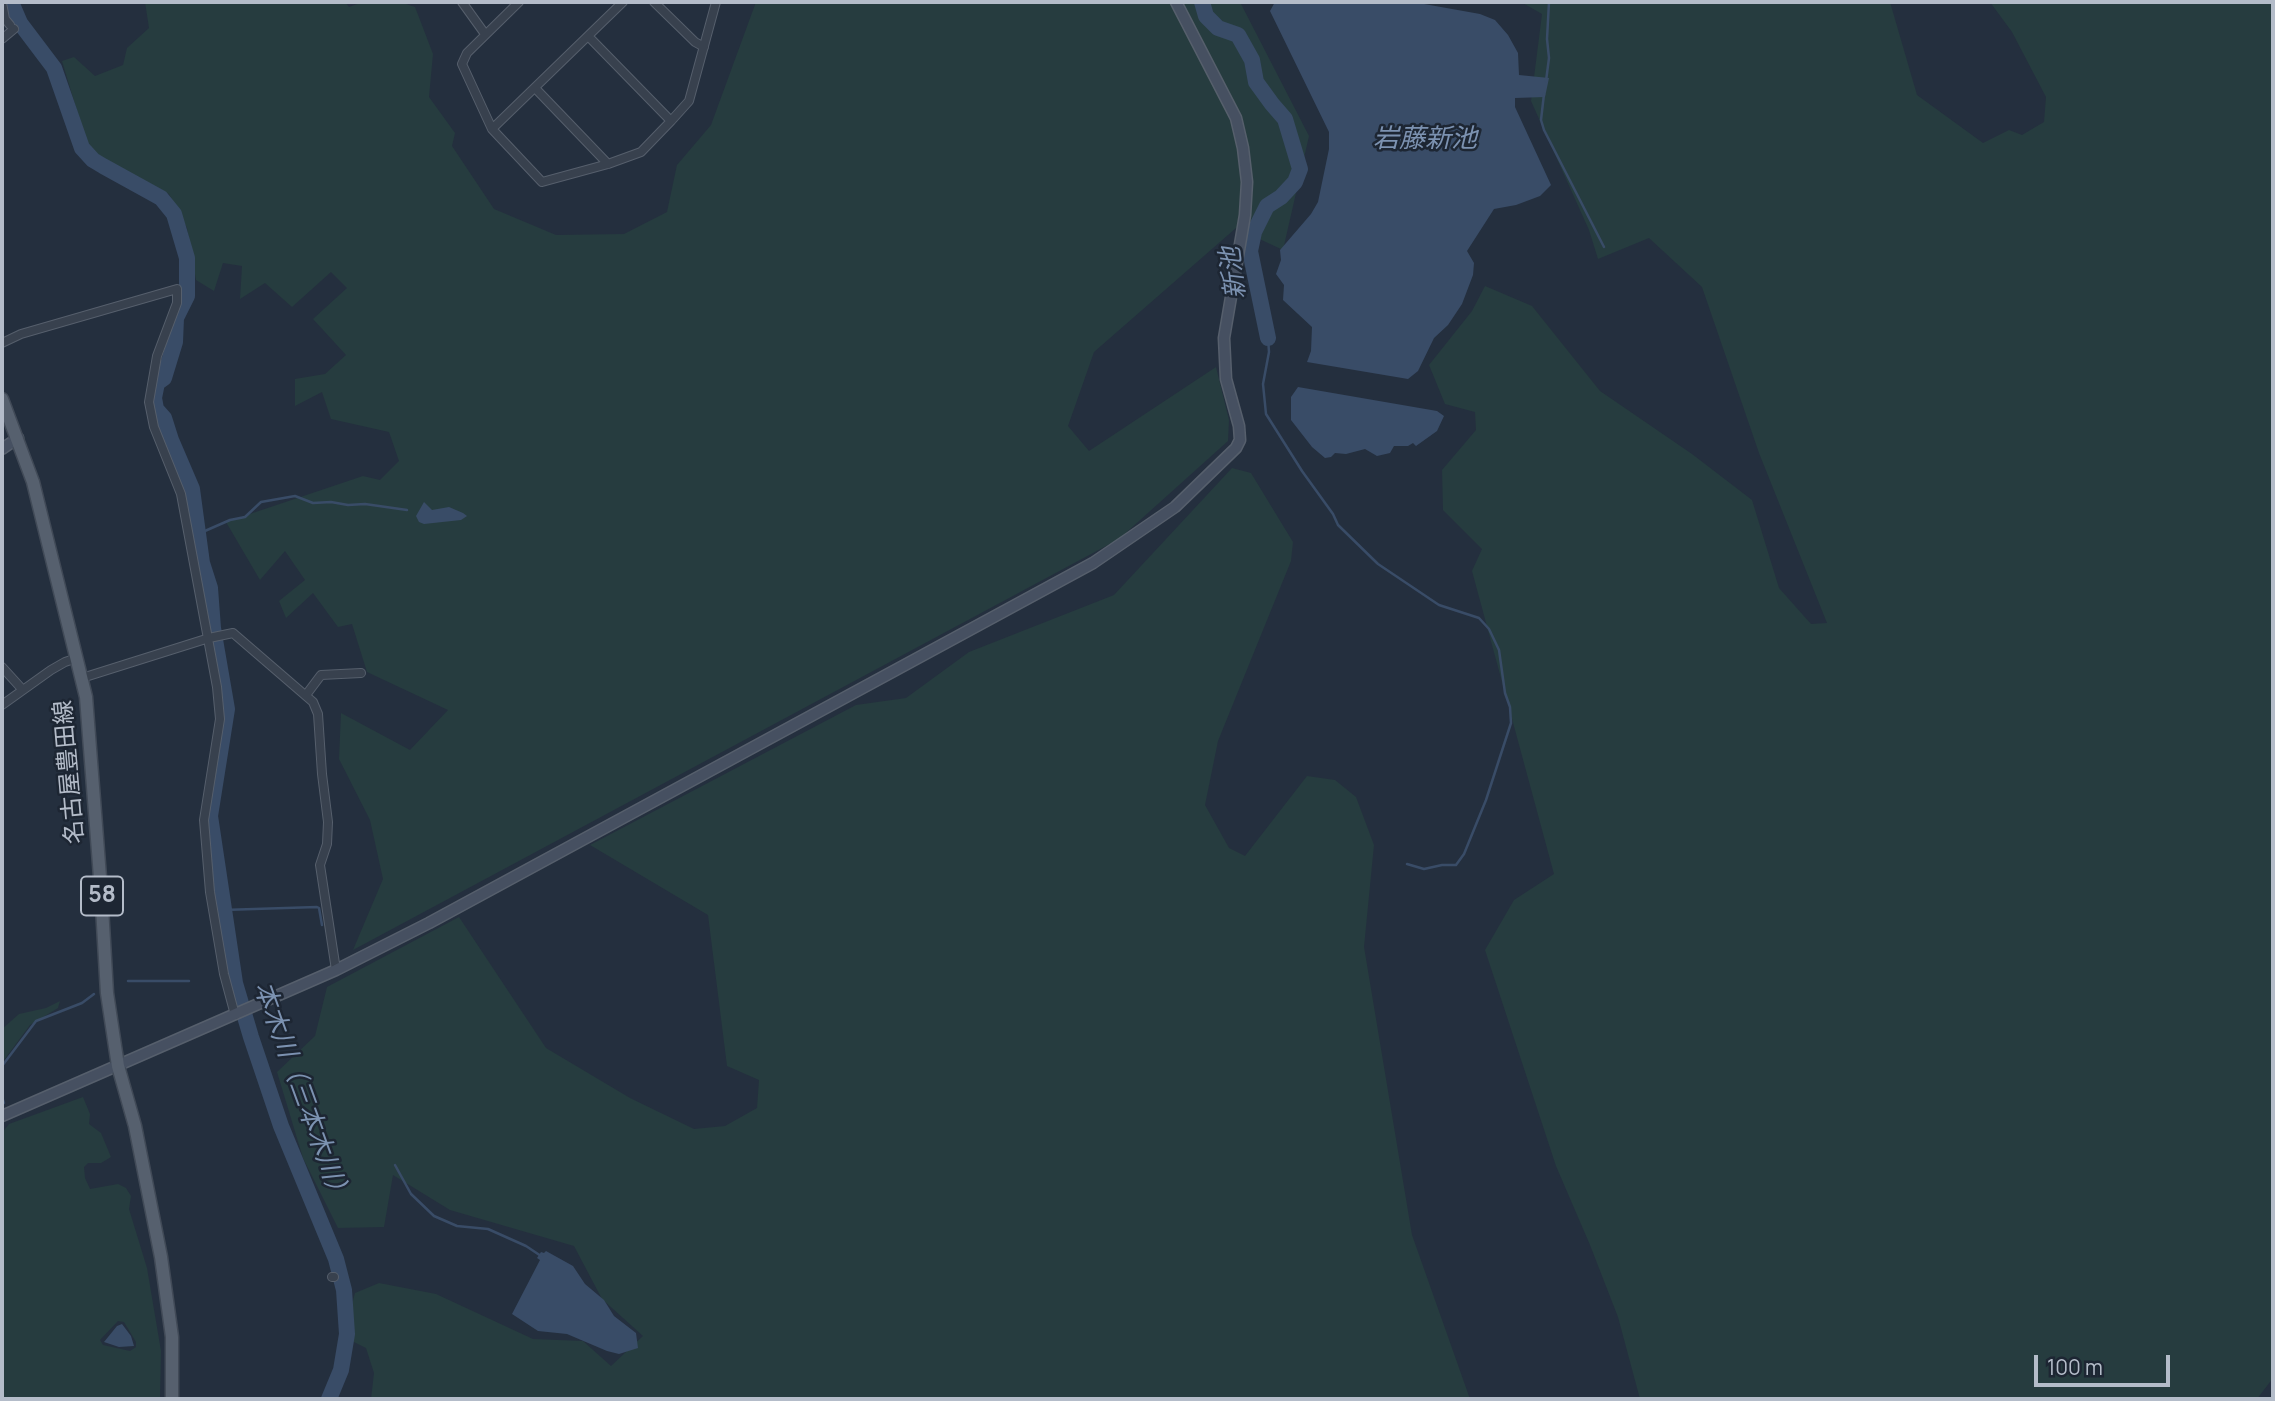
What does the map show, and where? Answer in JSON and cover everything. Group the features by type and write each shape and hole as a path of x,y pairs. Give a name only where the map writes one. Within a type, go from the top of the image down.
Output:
{"main road":[{"name":"名古屋豊田線","path":"2,399 33,482 82,678 89,719 107,993 118,1066 138,1137 165,1281 172,1337 172,1399"}],"street":[{"path":"462,2 485,34"},
{"path":"519,2 467,52 461,64 492,129 542,182 641,152 671,121 690,101 716,2"},
{"path":"492,129 623,2"},
{"path":"654,2 695,42 705,47"},
{"path":"2,1116 67,1085 118,1066 336,970 514,879 1093,563 1175,507 1236,448 1240,433 1226,379 1224,338 1245,215 1246,167 1240,133 1229,101 1176,2"},
{"path":"2,3 10,24 2,39"},
{"path":"588,36 671,121"},
{"path":"535,88 608,164"},
{"path":"2,343 20,334 177,289 177,303 157,356 149,402 154,427 181,494 209,638 220,719 204,820 211,903 224,974 235,1015"},
{"path":"2,449 18,438"},
{"path":"82,678 233,633 317,707 328,822 327,844 320,865 336,970"},
{"path":"2,705 65,662 77,658"},
{"path":"2,667 22,689"},
{"path":"306,695 321,675 361,673"}],"green space":[{"path":"145,2 345,2 349,7 363,2 400,2 415,7 433,54 429,97 455,133 452,146 494,209 556,235 624,234 667,212 677,165 711,125 756,2 1240,2 1309,136 1283,250 1236,228 1094,352 1068,426 1089,451 1216,367 1229,420 1228,441 1119,539 353,950 383,879 370,820 339,759 341,713 410,750 448,710 367,672 352,624 338,627 313,593 286,618 279,601 305,580 285,551 260,580 226,522 363,476 380,480 399,461 389,432 331,419 322,392 295,406 295,379 325,374 346,355 313,319 347,288 331,272 292,307 265,283 240,299 242,266 223,263 214,291 196,280 187,228 169,194 89,151 62,61 74,57 95,76 123,65 127,48 149,28"},
{"path":"1521,2 1890,2 1917,95 1983,143 2009,130 2022,135 2044,122 2046,97 2012,32 1990,2 2273,2 2273,1378 2257,1399 1640,1399 1618,1317 1556,1166 1485,950 1514,900 1554,874 1472,571 1482,549 1443,510 1442,470 1476,430 1475,412 1445,404 1429,365 1472,311 1485,286 1532,306 1600,391 1692,454 1752,500 1779,588 1811,624 1827,623 1759,453 1702,287 1649,238 1598,259 1589,230 1531,101 1542,14"},
{"path":"1232,468 1251,473 1293,542 1291,561 1218,741 1205,805 1229,848 1245,856 1307,776 1335,780 1356,797 1374,845 1364,947 1412,1235 1470,1399 371,1399 374,1373 366,1348 350,1340 351,1308 355,1293 379,1283 436,1294 533,1339 583,1341 611,1366 643,1336 602,1299 574,1246 450,1210 393,1175 384,1227 338,1228 303,1158 277,1072 315,1036 327,987 459,917 546,1048 630,1098 694,1129 725,1126 757,1108 759,1080 727,1066 708,915 590,845 856,705 906,698 969,652 1114,595"},
{"path":"60,1001 58,1008 30,1025 4,1060 2,1059 2,1029 19,1014 46,1008"},
{"path":"83,1097 90,1114 89,1124 101,1133 111,1157 101,1163 88,1163 84,1167 90,1189 118,1184 126,1188 131,1196 129,1209 147,1268 161,1351 160,1399 2,1399 2,1133 9,1124","holes":["118,1321 124,1322 136,1342 136,1347 130,1351 103,1345 100,1340"]}],"water":[{"name":"岩藤新池","path":"1275,2 1413,2 1480,14 1495,20 1508,35 1518,53 1519,75 1549,78 1545,97 1515,98 1515,107 1551,185 1540,196 1516,205 1494,209 1467,251 1474,263 1473,275 1462,304 1448,325 1434,338 1418,371 1408,379 1307,362 1311,351 1312,327 1283,300 1284,285 1276,274 1281,260 1280,250 1318,202 1329,149 1329,132 1270,11"},
{"path":"1298,387 1437,411 1444,416 1437,431 1416,446 1413,443 1408,446 1394,446 1390,453 1377,456 1365,449 1346,454 1335,453 1325,458 1312,447 1291,420 1291,397"},
{"path":"424,502 432,510 449,507 467,516 461,520 424,524 419,522 416,516"},
{"path":"546,1251 573,1266 585,1284 604,1300 614,1316 636,1333 638,1348 619,1354 607,1351 567,1334 538,1331 512,1314 540,1260 537,1258 541,1252"},
{"path":"122,1324 131,1336 134,1346 119,1347 104,1342 117,1326"}],"waterway":[{"name":"本木川（三本木川）","path":"11,2 20,23 54,68 82,148 93,160 161,198 174,214 187,258 187,296 176,318 175,342 164,378 157,383 154,398 156,409 164,418 192,489 202,563 210,588 213,628 227,709 210,816 235,983 281,1126 336,1259 344,1290 347,1334 341,1370 329,1399"},
{"name":"新池","path":"1202,2 1206,16 1218,28 1238,35 1252,60 1256,82 1285,119 1300,169 1295,182 1281,197 1267,206 1254,232 1250,251 1268,338"},
{"path":"1546,81 1549,58 1549,2"},
{"path":"10,20 15,13"},
{"path":"1544,94 1541,120 1544,130 1604,247"},
{"path":"1268,338 1269,352 1263,384 1266,414 1338,525 1378,564 1439,605 1479,618 1489,629 1499,650 1511,723 1486,800 1464,854 1456,865 1424,869 1407,864"},
{"path":"198,534 230,520 245,517 261,502 295,496 313,503 365,504 407,510"},
{"path":"223,910 317,907 322,925"},
{"path":"128,981 189,981"},
{"path":"2,1066 36,1021 82,1003 94,994"},
{"path":"2,1097 4,1103"},
{"path":"395,1165 411,1194 434,1216 457,1226 488,1229 526,1246 541,1256"}]}
